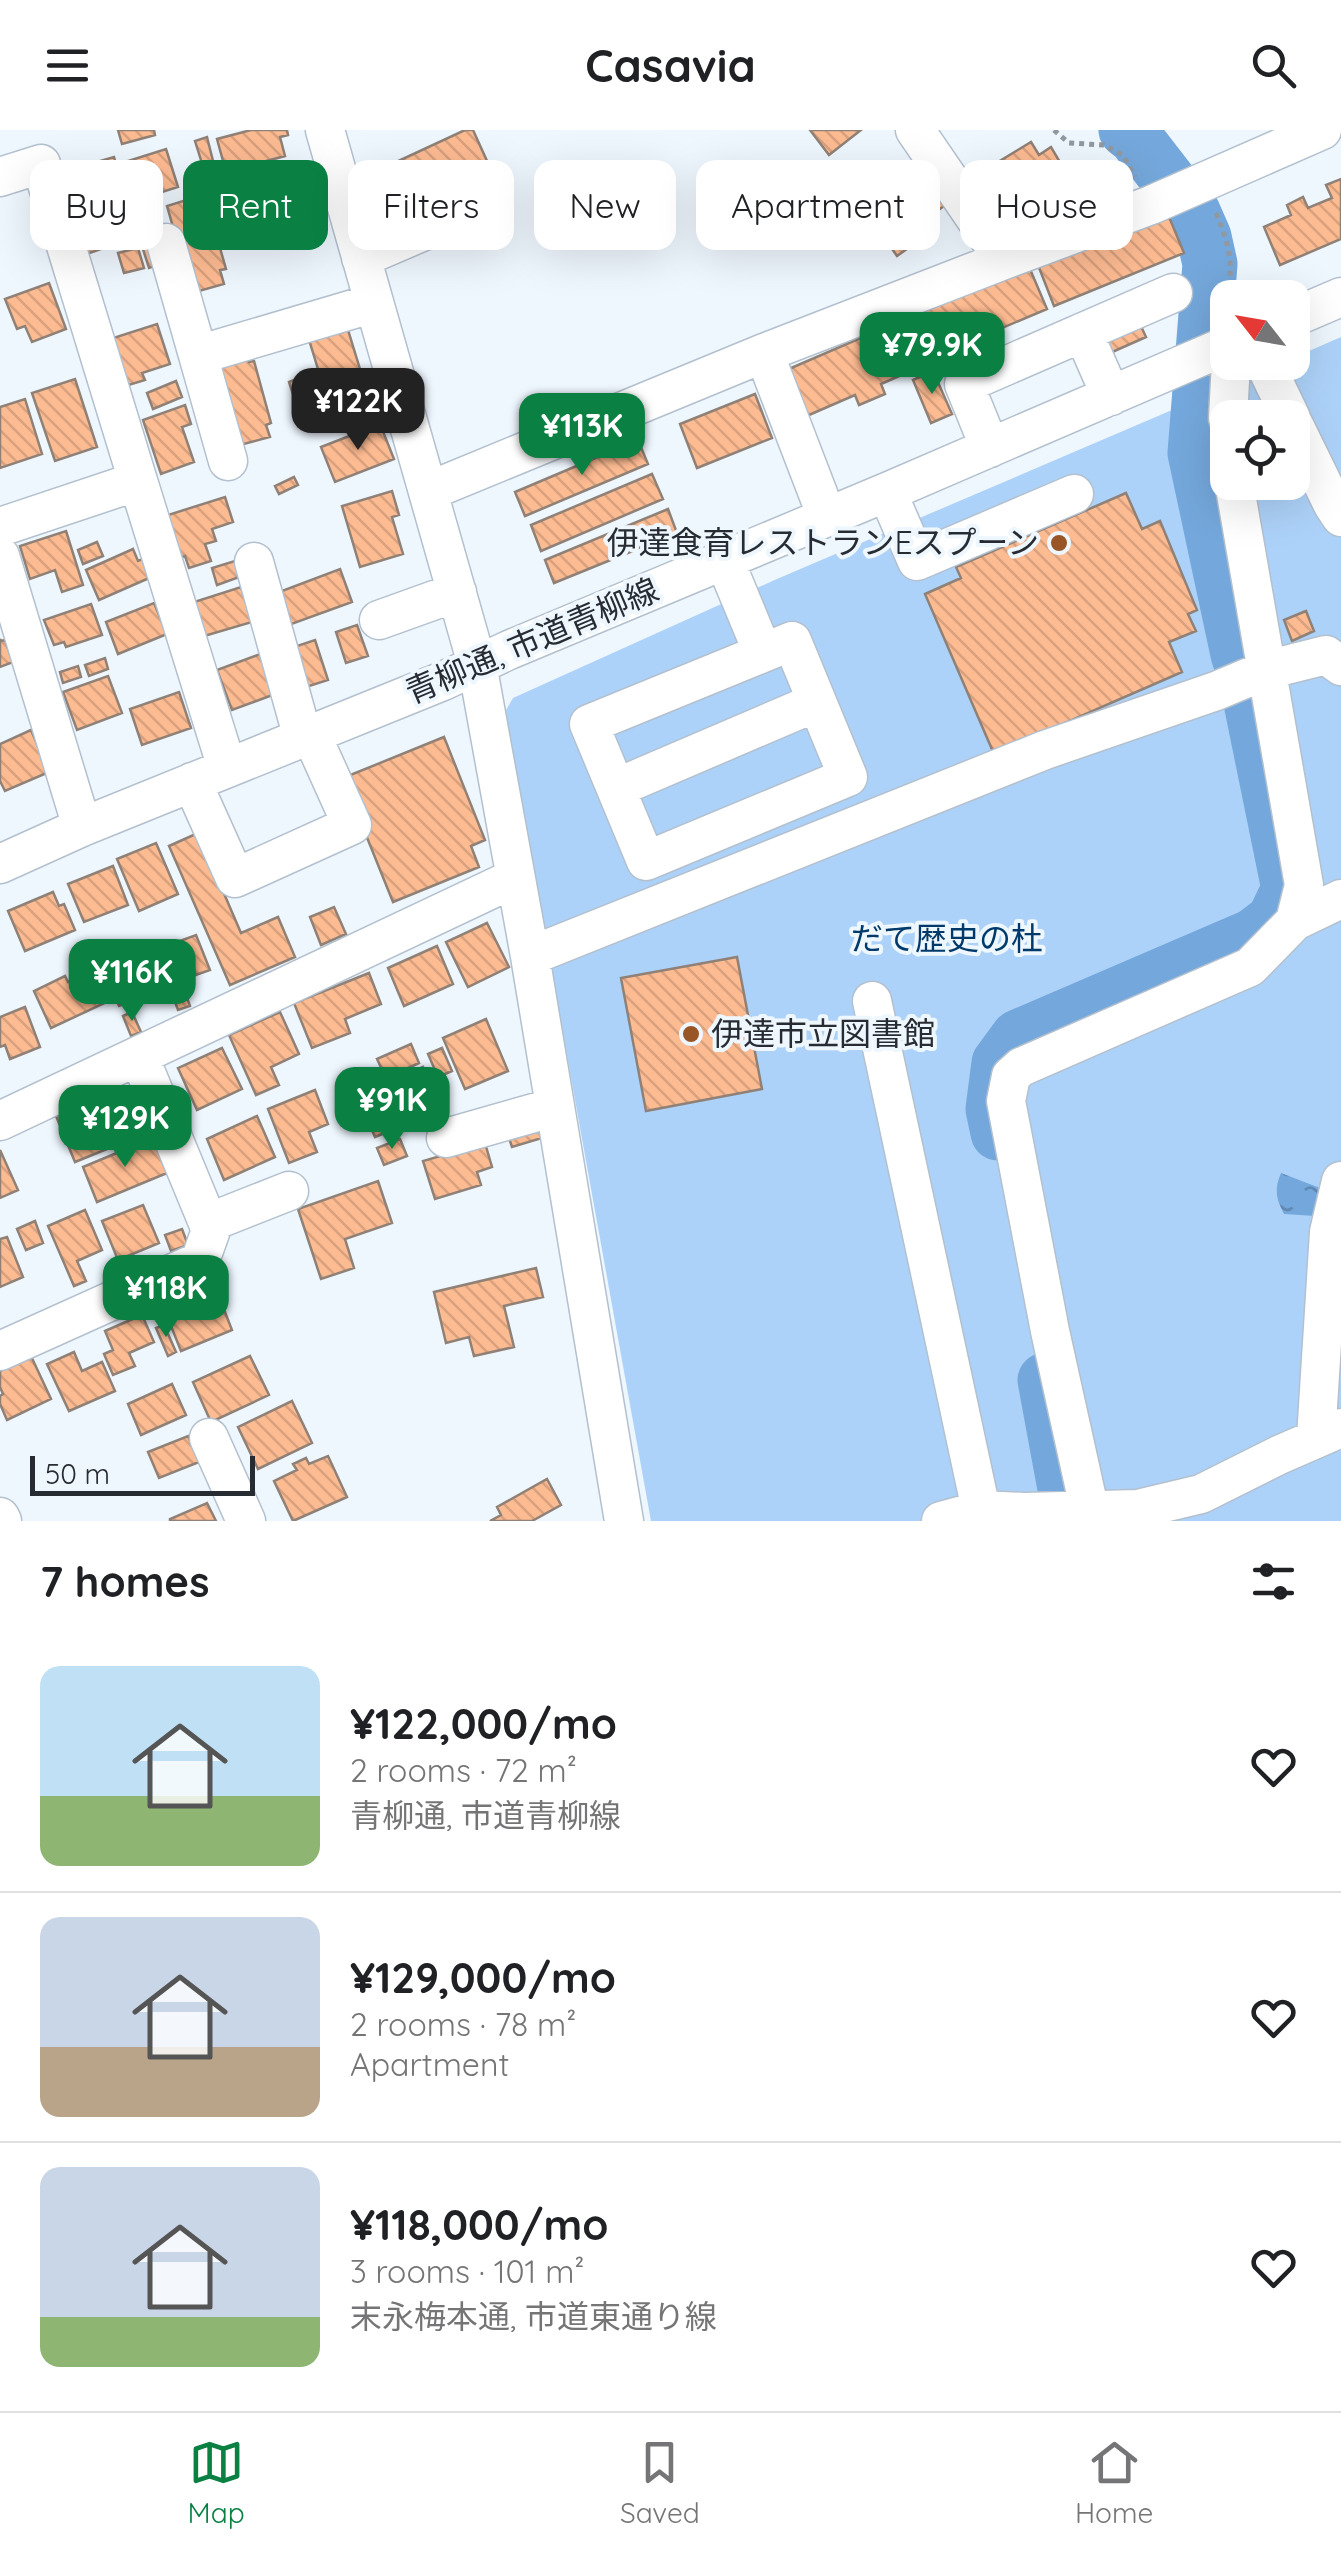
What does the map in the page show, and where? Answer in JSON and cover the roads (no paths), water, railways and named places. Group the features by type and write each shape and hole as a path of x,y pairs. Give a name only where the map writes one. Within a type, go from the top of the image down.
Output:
{"street":[{"path":"325,130 477,664 624,1521"},
{"path":"915,130 1004,260"},
{"path":"430,492 764,354 1180,193 1322,130"},
{"path":"0,177 41,164 138,481 236,878 352,825 307,736 254,562"},
{"path":"166,243 228,460"},
{"path":"361,258 380,250"},
{"path":"990,448 964,384 1174,294"},
{"path":"1310,311 1341,298"},
{"path":"198,355 374,303"},
{"path":"1083,332 1111,396"},
{"path":"764,354 827,517"},
{"name":"青柳通, 市道青柳線","path":"0,864 443,681 1180,366 1210,357"},
{"path":"1310,457 1341,517"},
{"path":"0,528 138,481"},
{"path":"887,492 916,560 1074,494"},
{"path":"1237,500 1304,885 1295,921"},
{"path":"0,556 82,827"},
{"path":"724,558 763,653"},
{"path":"380,620 458,592"},
{"path":"792,641 818,702 848,777 646,861 590,724 792,641"},
{"path":"530,956 1044,750 1266,670 1326,655 1341,666"},
{"path":"616,788 818,702"},
{"path":"0,1120 516,878"},
{"path":"1087,1514 1006,1101 1011,1076 1021,1066 1250,967 1295,921 1341,899"},
{"path":"872,1001 980,1510"},
{"path":"0,1351 200,1261 211,1230 140,1056"},
{"path":"446,1138 555,1107"},
{"path":"208,1223 289,1191"},
{"path":"941,1521 980,1510 1087,1514 1138,1509 1201,1494 1328,1433 1336,1202"},
{"path":"209,1438 246,1521"}],"water":[{"path":"1281,1173 1320,1188 1328,1204 1315,1216 1284,1214 1277,1194"}],"waterway":[{"path":"998,1133 993,1109 999,1063 1018,1037 1253,936 1274,920 1289,889 1195,453 1210,264 1193,212 1126,130"},
{"path":"1045,1380 1071,1521"}],"place":[{"name":"伊達食育レストランEスプーン","path":"1059,543"},
{"name":"伊達市立図書館","path":"691,1034"}],"park label":[{"name":"だて歴史の杜","path":"947,939"}]}
